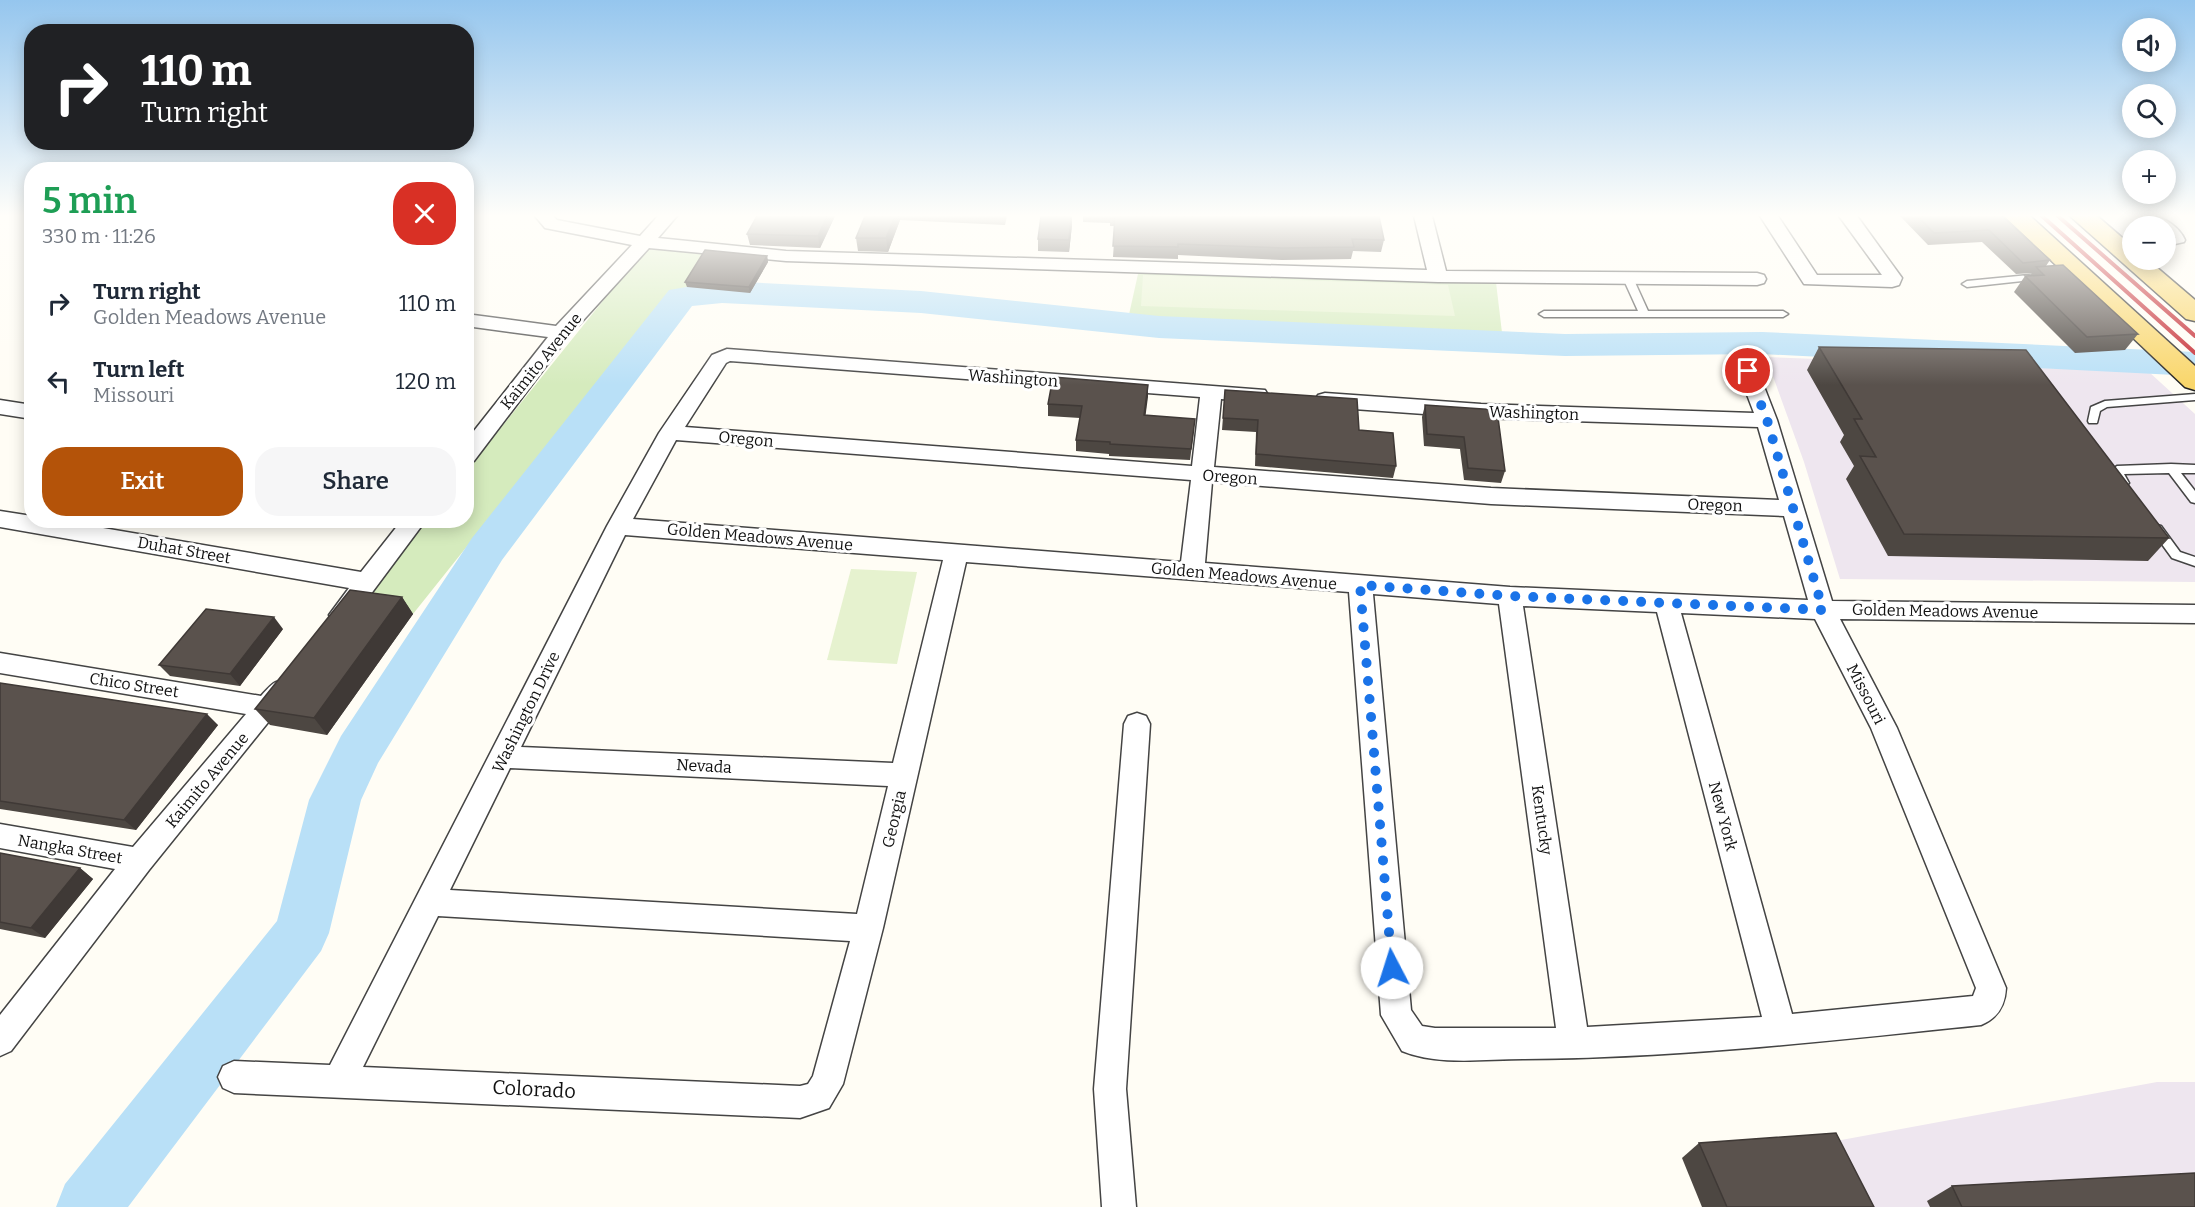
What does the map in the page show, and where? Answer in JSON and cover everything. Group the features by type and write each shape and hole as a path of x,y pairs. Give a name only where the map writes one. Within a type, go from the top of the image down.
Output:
{"main road":[{"path":"2061,272 2171,359 2195,381"},
{"path":"2152,272 2195,313"}],"street":[{"name":"Kaimito Avenue","path":"474,445 561,333 616,272"},
{"path":"1304,272 1757,279"},
{"path":"1806,272 1811,280 1892,281 1893,278 1889,272"},
{"path":"474,321 561,333"},
{"name":"Washington","path":"727,356 1281,397"},
{"name":"Washington Drive","path":"340,1080 618,526 670,433 718,359 727,356"},
{"name":"Missouri","path":"1748,371 1767,420 1823,610 1884,728 1991,988 1990,1000 1982,1010 1781,1030"},
{"path":"1192,572 1211,392"},
{"name":"Washington","path":"1305,398 1481,411 1767,420"},
{"path":"0,407 24,411"},
{"name":"Oregon","path":"670,433 1491,496 1792,508"},
{"name":"Duhat Street","path":"0,519 24,523"},
{"name":"Golden Meadows Avenue","path":"618,526 1510,596 1823,610 2195,614"},
{"name":"Duhat Street","path":"52,528 367,582"},
{"path":"325,635 410,528"},
{"name":"Georgia","path":"827,1084 868,928 956,553"},
{"path":"1360,585 1396,1015 1413,1040 1435,1044 1574,1043 1781,1030"},
{"name":"Kentucky","path":"1510,596 1574,1043"},
{"name":"New York","path":"1666,602 1781,1030"},
{"name":"Chico Street","path":"0,663 267,707"},
{"name":"Kaimito Avenue","path":"0,1040 139,861 296,671"},
{"path":"1119,1207 1110,1089 1137,724"},
{"name":"Nevada","path":"503,757 904,776"},
{"name":"Nangka Street","path":"0,836 139,861"},
{"path":"430,902 868,928"},
{"name":"Colorado","path":"234,1077 800,1102 818,1097 827,1084"}],"lane":[{"path":"1967,284 2063,275"},
{"path":"1628,278 1644,313"},
{"path":"1545,314 1783,314"},
{"path":"2093,421 2095,409 2105,404 2195,397"},
{"path":"2171,468 2195,499"},
{"path":"2130,492 2117,470 2195,469"},
{"path":"2150,519 2176,555 2195,562"}],"shaded area":[{"path":"1766,357 2149,372 2195,414 2195,582 1840,579 1804,462"},
{"path":"2157,1082 2195,1082 2195,1207 1840,1207 1825,1143"}],"green space":[{"path":"626,272 697,272 687,287 669,293 413,614 356,606 419,528 474,528 474,461"},
{"path":"1138,272 1495,274 1503,341 1317,338 1126,328"},
{"path":"1143,275 1448,285 1455,316 1141,306"},
{"path":"851,569 917,572 897,664 827,660"}],"building":[{"path":"691,272 758,272 749,287 685,282"},
{"path":"2041,272 2071,272 2138,334 2087,337 2025,276 2044,275"},
{"path":"1819,347 2026,350 2169,538 1904,534 1860,456 1876,457 1854,419 1862,419"},
{"path":"1053,377 1148,385 1144,415 1195,419 1191,449 1076,440 1082,406 1048,404"},
{"path":"1225,390 1357,399 1359,430 1393,433 1396,466 1256,454 1258,420 1223,418"},
{"path":"1425,405 1497,410 1505,471 1468,468 1464,437 1427,434"},
{"path":"350,590 402,597 314,718 255,709"},
{"path":"206,609 274,617 230,674 159,665"},
{"path":"0,683 207,714 124,820 0,801"},
{"path":"0,853 80,868 31,928 0,922"},
{"path":"1836,1133 1874,1207 1727,1207 1699,1143"},
{"path":"2195,1173 2195,1207 1962,1207 1952,1186"}],"waterway":[{"path":"88,1207 301,933 335,800 359,751 487,549 681,297 722,292 921,302 1159,327 1565,345 1762,343 2195,364"}],"railway":[{"path":"2105,272 2195,353"},
{"path":"2122,272 2195,336"}],"route":[{"path":"1392,968 1360,585 1510,596 1823,610 1767,420 1748,371"}]}
